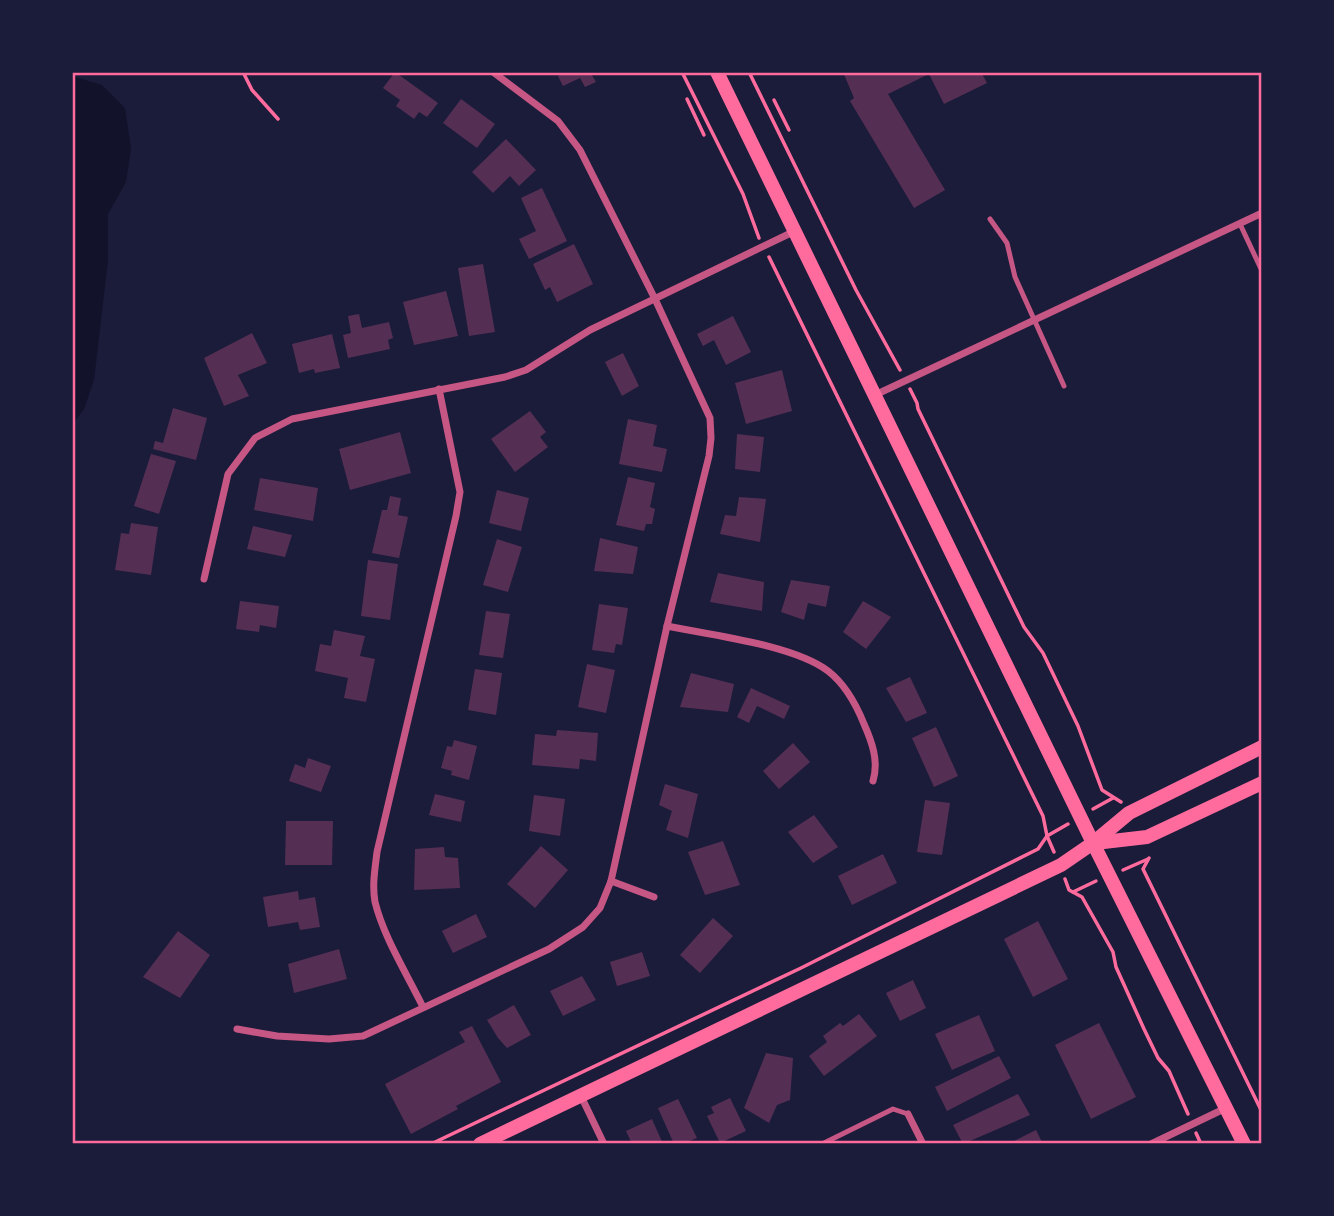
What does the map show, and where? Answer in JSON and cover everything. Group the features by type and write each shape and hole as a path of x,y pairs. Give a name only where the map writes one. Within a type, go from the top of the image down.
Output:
{"main road":[{"path":"717,72 1093,843 1244,1144"},
{"path":"480,1144 1061,865 1129,813 1262,747"},
{"path":"1093,843 1147,837 1262,783"}],"street":[{"path":"237,1029 277,1036 316,1038 363,1037 391,1026 423,1007 549,949 583,928 600,908 611,881 667,626 709,456 710,418 655,299 580,150 558,121 493,72"},
{"path":"875,395 1262,213"},
{"path":"204,579 228,474 255,438 292,419 505,377 526,370 570,341 795,231"},
{"path":"423,1007 384,927 375,900 373,876 460,492 439,389"},
{"path":"667,626 786,652 815,662 831,673 857,707 867,731 874,753 876,771 873,781"},
{"path":"611,881 654,897"},
{"path":"580,1096 604,1144"},
{"path":"1151,1144 1226,1108"},
{"path":"908,1114 923,1144"}],"lane":[{"path":"990,219 1007,243 1015,278 1064,386"},
{"path":"1240,224 1262,271"},
{"path":"822,1144 894,1109 908,1114"}],"path":[{"path":"243,72 252,90 278,118"},
{"path":"431,1144 801,968 1038,849 1047,836 1042,816 753,226 743,194 682,72"},
{"path":"750,72 856,290 900,369"},
{"path":"687,99 705,135"},
{"path":"774,100 789,130"},
{"path":"917,402 918,409 1024,627 1043,653 1055,677 1078,726 1102,790 1122,802"},
{"path":"1149,858 1143,869 1262,1112"},
{"path":"1073,892 1082,897 1112,952 1116,967 1144,1028 1158,1058 1169,1071 1201,1144"}],"shaded area":[{"path":"72,76 102,85 125,108 131,149 126,182 108,214 108,260 94,380 84,409 72,425"}],"building":[{"path":"395,72 438,103 427,117 419,112 414,119 396,106 400,100 383,88"},
{"path":"561,72 590,72 596,82 585,87 580,78 563,86 558,76"},
{"path":"843,72 981,72 987,83 944,104 929,74 888,94 945,190 914,208 850,101 854,98"},
{"path":"461,99 495,124 477,148 443,123"},
{"path":"506,139 536,170 519,186 510,176 493,193 472,172"},
{"path":"542,188 567,241 529,259 519,239 536,231 521,198"},
{"path":"574,244 593,284 557,302 550,287 545,290 533,264"},
{"path":"483,264 495,332 469,336 458,268"},
{"path":"446,291 458,336 414,345 403,302"},
{"path":"359,314 362,328 389,322 393,338 388,340 390,349 348,358 343,335 351,333 348,316"},
{"path":"733,316 751,352 726,365 714,340 703,346 697,334"},
{"path":"252,333 267,363 238,375 249,396 224,406 204,358"},
{"path":"332,334 340,368 315,373 314,369 299,373 292,344"},
{"path":"623,353 639,386 622,396 605,362"},
{"path":"782,370 792,411 746,424 735,383"},
{"path":"173,408 207,418 196,460 153,449 155,441 163,443"},
{"path":"530,411 546,432 540,437 548,447 515,472 491,439"},
{"path":"628,419 657,425 653,446 667,449 662,472 619,464"},
{"path":"400,432 411,473 350,490 339,449"},
{"path":"737,434 764,437 760,472 735,469"},
{"path":"151,454 176,461 159,514 134,506"},
{"path":"628,477 655,483 650,507 655,509 652,524 646,524 644,531 616,525"},
{"path":"260,478 318,488 313,521 254,510"},
{"path":"497,490 529,498 521,531 489,523"},
{"path":"390,496 401,498 398,515 408,517 399,558 372,553 382,510 387,510"},
{"path":"739,497 766,499 760,542 720,534 725,515 736,516"},
{"path":"131,523 158,527 151,575 115,570 121,533 129,534"},
{"path":"253,526 292,535 285,557 247,549"},
{"path":"600,538 638,547 633,574 594,571"},
{"path":"497,539 522,547 508,592 483,585"},
{"path":"368,560 398,564 390,620 361,616"},
{"path":"718,573 764,582 762,611 710,602"},
{"path":"791,580 830,586 826,607 808,603 804,620 781,612"},
{"path":"240,601 279,606 276,628 260,625 259,632 236,629"},
{"path":"863,601 891,617 866,649 843,632"},
{"path":"599,604 628,608 622,645 616,644 614,653 592,650"},
{"path":"486,611 510,614 503,658 479,655"},
{"path":"334,630 365,636 360,656 375,659 366,702 344,698 348,678 315,671 320,644 331,646"},
{"path":"587,664 615,670 606,713 578,707"},
{"path":"475,669 502,673 496,715 468,710"},
{"path":"691,673 734,684 728,712 680,707"},
{"path":"910,677 927,713 906,722 886,688"},
{"path":"751,688 790,706 784,719 757,706 749,723 737,717"},
{"path":"936,727 958,776 934,787 912,738"},
{"path":"557,730 598,733 596,761 580,759 579,769 532,765 535,734 556,736"},
{"path":"454,740 477,746 469,780 451,775 452,771 441,768 447,746 452,747"},
{"path":"793,743 810,762 779,789 763,771"},
{"path":"308,758 331,766 321,792 289,781 295,764 305,768"},
{"path":"665,784 698,794 688,838 666,830 672,811 659,805"},
{"path":"435,794 465,801 461,822 429,815"},
{"path":"534,795 565,799 560,836 529,831"},
{"path":"925,800 950,803 942,855 917,852"},
{"path":"814,815 838,847 813,863 788,832"},
{"path":"286,821 333,821 332,865 285,865"},
{"path":"723,841 740,885 705,895 688,852"},
{"path":"541,846 568,870 535,908 507,884"},
{"path":"444,847 445,857 458,858 460,888 414,890 415,849"},
{"path":"883,854 897,883 852,905 838,876"},
{"path":"298,891 299,900 315,897 320,927 300,930 298,922 268,927 263,897"},
{"path":"476,914 487,937 453,953 442,931"},
{"path":"713,918 733,936 700,973 680,955"},
{"path":"1038,921 1068,979 1033,997 1004,939"},
{"path":"178,931 210,955 180,998 143,977"},
{"path":"339,949 347,979 294,993 288,964"},
{"path":"642,952 650,976 617,986 610,962"},
{"path":"582,976 596,1000 563,1016 550,991"},
{"path":"913,980 926,1008 900,1021 886,993"},
{"path":"514,1005 531,1035 507,1048 487,1020"},
{"path":"859,1014 877,1036 824,1076 809,1056 827,1042 823,1036 840,1023 843,1026"},
{"path":"979,1015 995,1051 952,1070 935,1034"},
{"path":"1099,1023 1136,1097 1091,1119 1055,1045"},
{"path":"472,1026 501,1082 411,1134 385,1084 465,1042 459,1032"},
{"path":"766,1053 793,1058 790,1100 777,1105 769,1123 744,1108"},
{"path":"999,1056 1011,1078 947,1111 935,1087"},
{"path":"1018,1094 1030,1115 963,1144 953,1125"},
{"path":"730,1098 746,1131 720,1143 707,1116 714,1113 711,1107"},
{"path":"678,1099 697,1138 674,1144 658,1108"},
{"path":"652,1119 663,1144 632,1144 626,1131"},
{"path":"1036,1130 1043,1144 1008,1144"}]}
